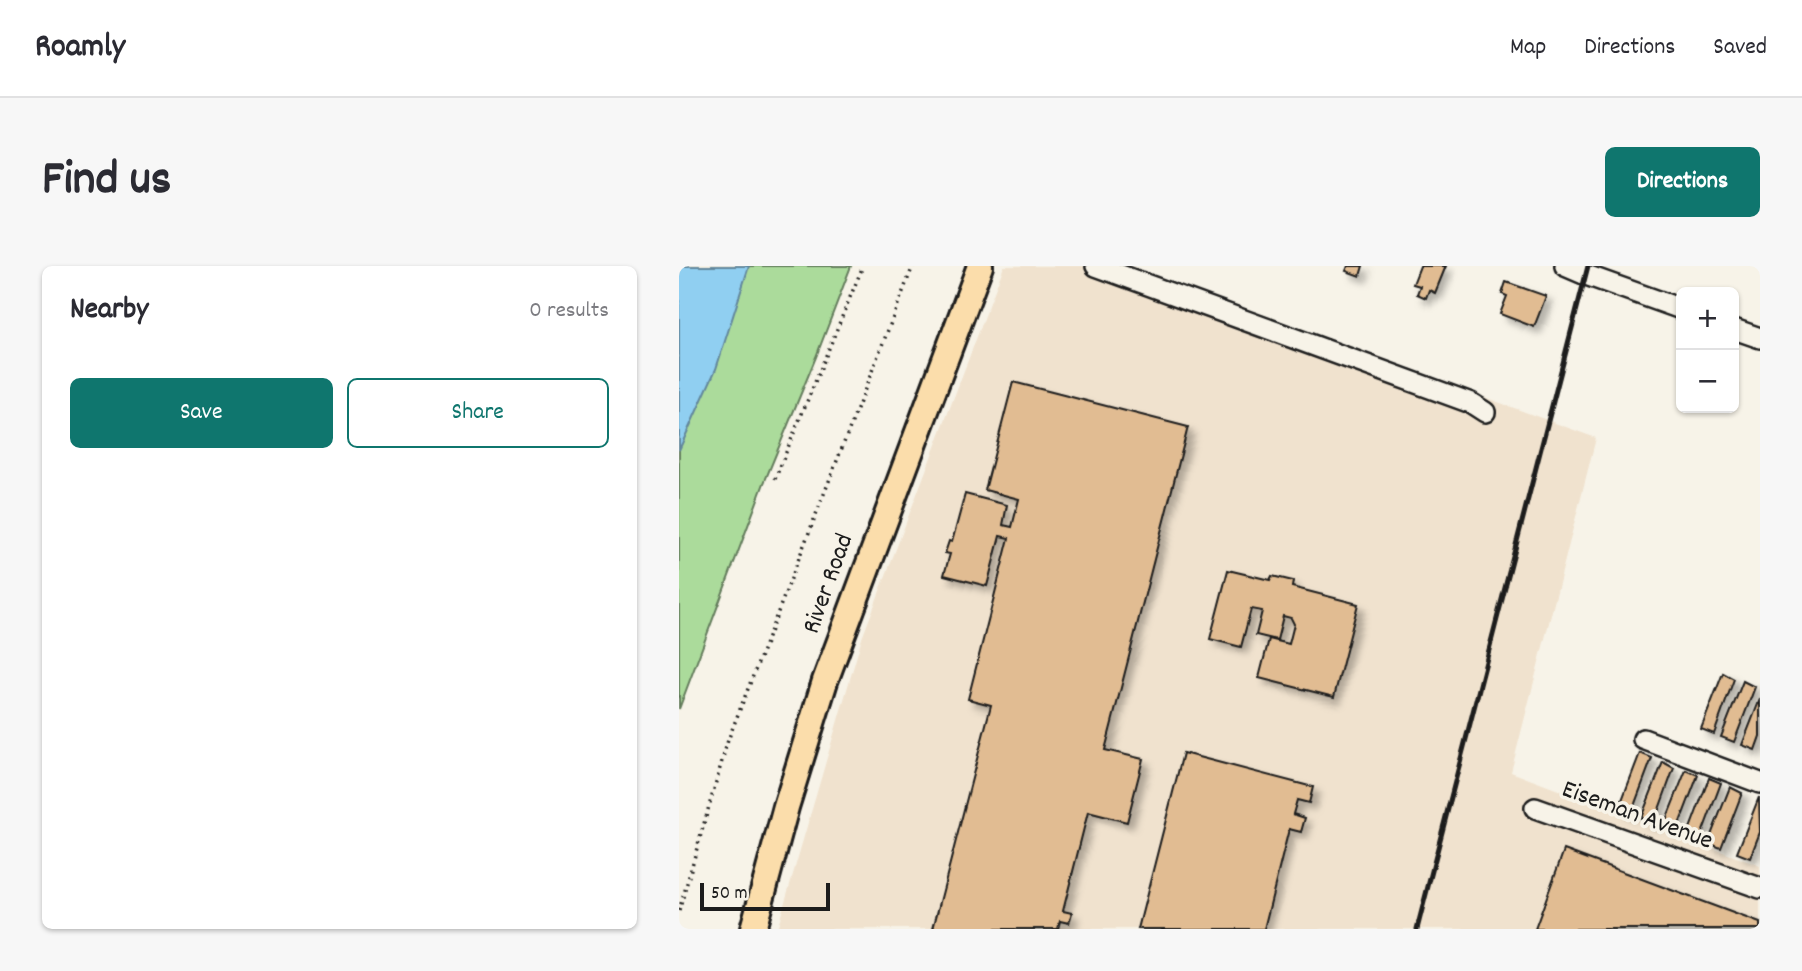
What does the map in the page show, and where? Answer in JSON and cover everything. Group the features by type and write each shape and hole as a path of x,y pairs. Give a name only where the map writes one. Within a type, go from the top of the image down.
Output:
{"main road":[{"name":"River Road","path":"753,929 786,807 825,681 979,266"}],"street":[{"path":"1095,266 1471,403 1485,412"},
{"path":"1565,266 1676,307"},
{"path":"1739,331 1760,338"},
{"path":"1643,738 1760,783"},
{"name":"Eiseman Avenue","path":"1535,808 1760,888"}],"path":[{"path":"775,479 863,266"},
{"path":"679,911 728,740 913,266"}],"shaded area":[{"path":"1004,266 1126,266 1596,438 1511,772 1760,866 1760,929 777,929 862,638"}],"green space":[{"path":"733,266 851,266 764,483 679,709 679,381"}],"water":[{"path":"679,266 749,266 716,369 679,450"}],"building":[{"path":"1348,266 1363,266 1360,276 1346,271"},
{"path":"1420,266 1446,266 1435,293 1429,290 1426,298 1417,294 1420,286 1413,284"},
{"path":"1506,282 1546,296 1534,327 1500,314 1507,296 1502,294"},
{"path":"1013,382 1188,427 1105,750 1143,759 1127,822 1088,812 1063,911 1072,913 1069,923 1060,921 1058,929 933,929 991,705 968,699 1009,538 1000,536 987,586 944,575 950,554 945,553 949,541 952,542 965,494 1007,505 1003,525 1012,527 1019,499 985,490"},
{"path":"1228,570 1270,580 1272,576 1293,581 1292,587 1358,604 1334,697 1259,678 1269,639 1289,644 1294,624 1291,618 1283,616 1277,640 1256,635 1262,611 1251,609 1241,647 1210,639"},
{"path":"1723,673 1734,679 1714,734 1701,729"},
{"path":"1743,681 1755,687 1734,742 1721,737"},
{"path":"1760,699 1760,736 1755,750 1742,745"},
{"path":"1183,753 1313,787 1309,803 1297,800 1293,814 1305,818 1301,832 1289,829 1264,929 1138,929"},
{"path":"1640,753 1652,758 1631,814 1619,808"},
{"path":"1663,762 1674,768 1654,823 1641,818"},
{"path":"1686,770 1698,775 1677,830 1664,825"},
{"path":"1709,778 1721,783 1700,839 1688,834"},
{"path":"1730,787 1742,793 1721,848 1708,843"},
{"path":"1759,797 1760,832 1750,858 1737,853"},
{"path":"1564,850 1760,923 1760,929 1535,929"}],"railway":[{"path":"1417,929 1588,266"}]}
